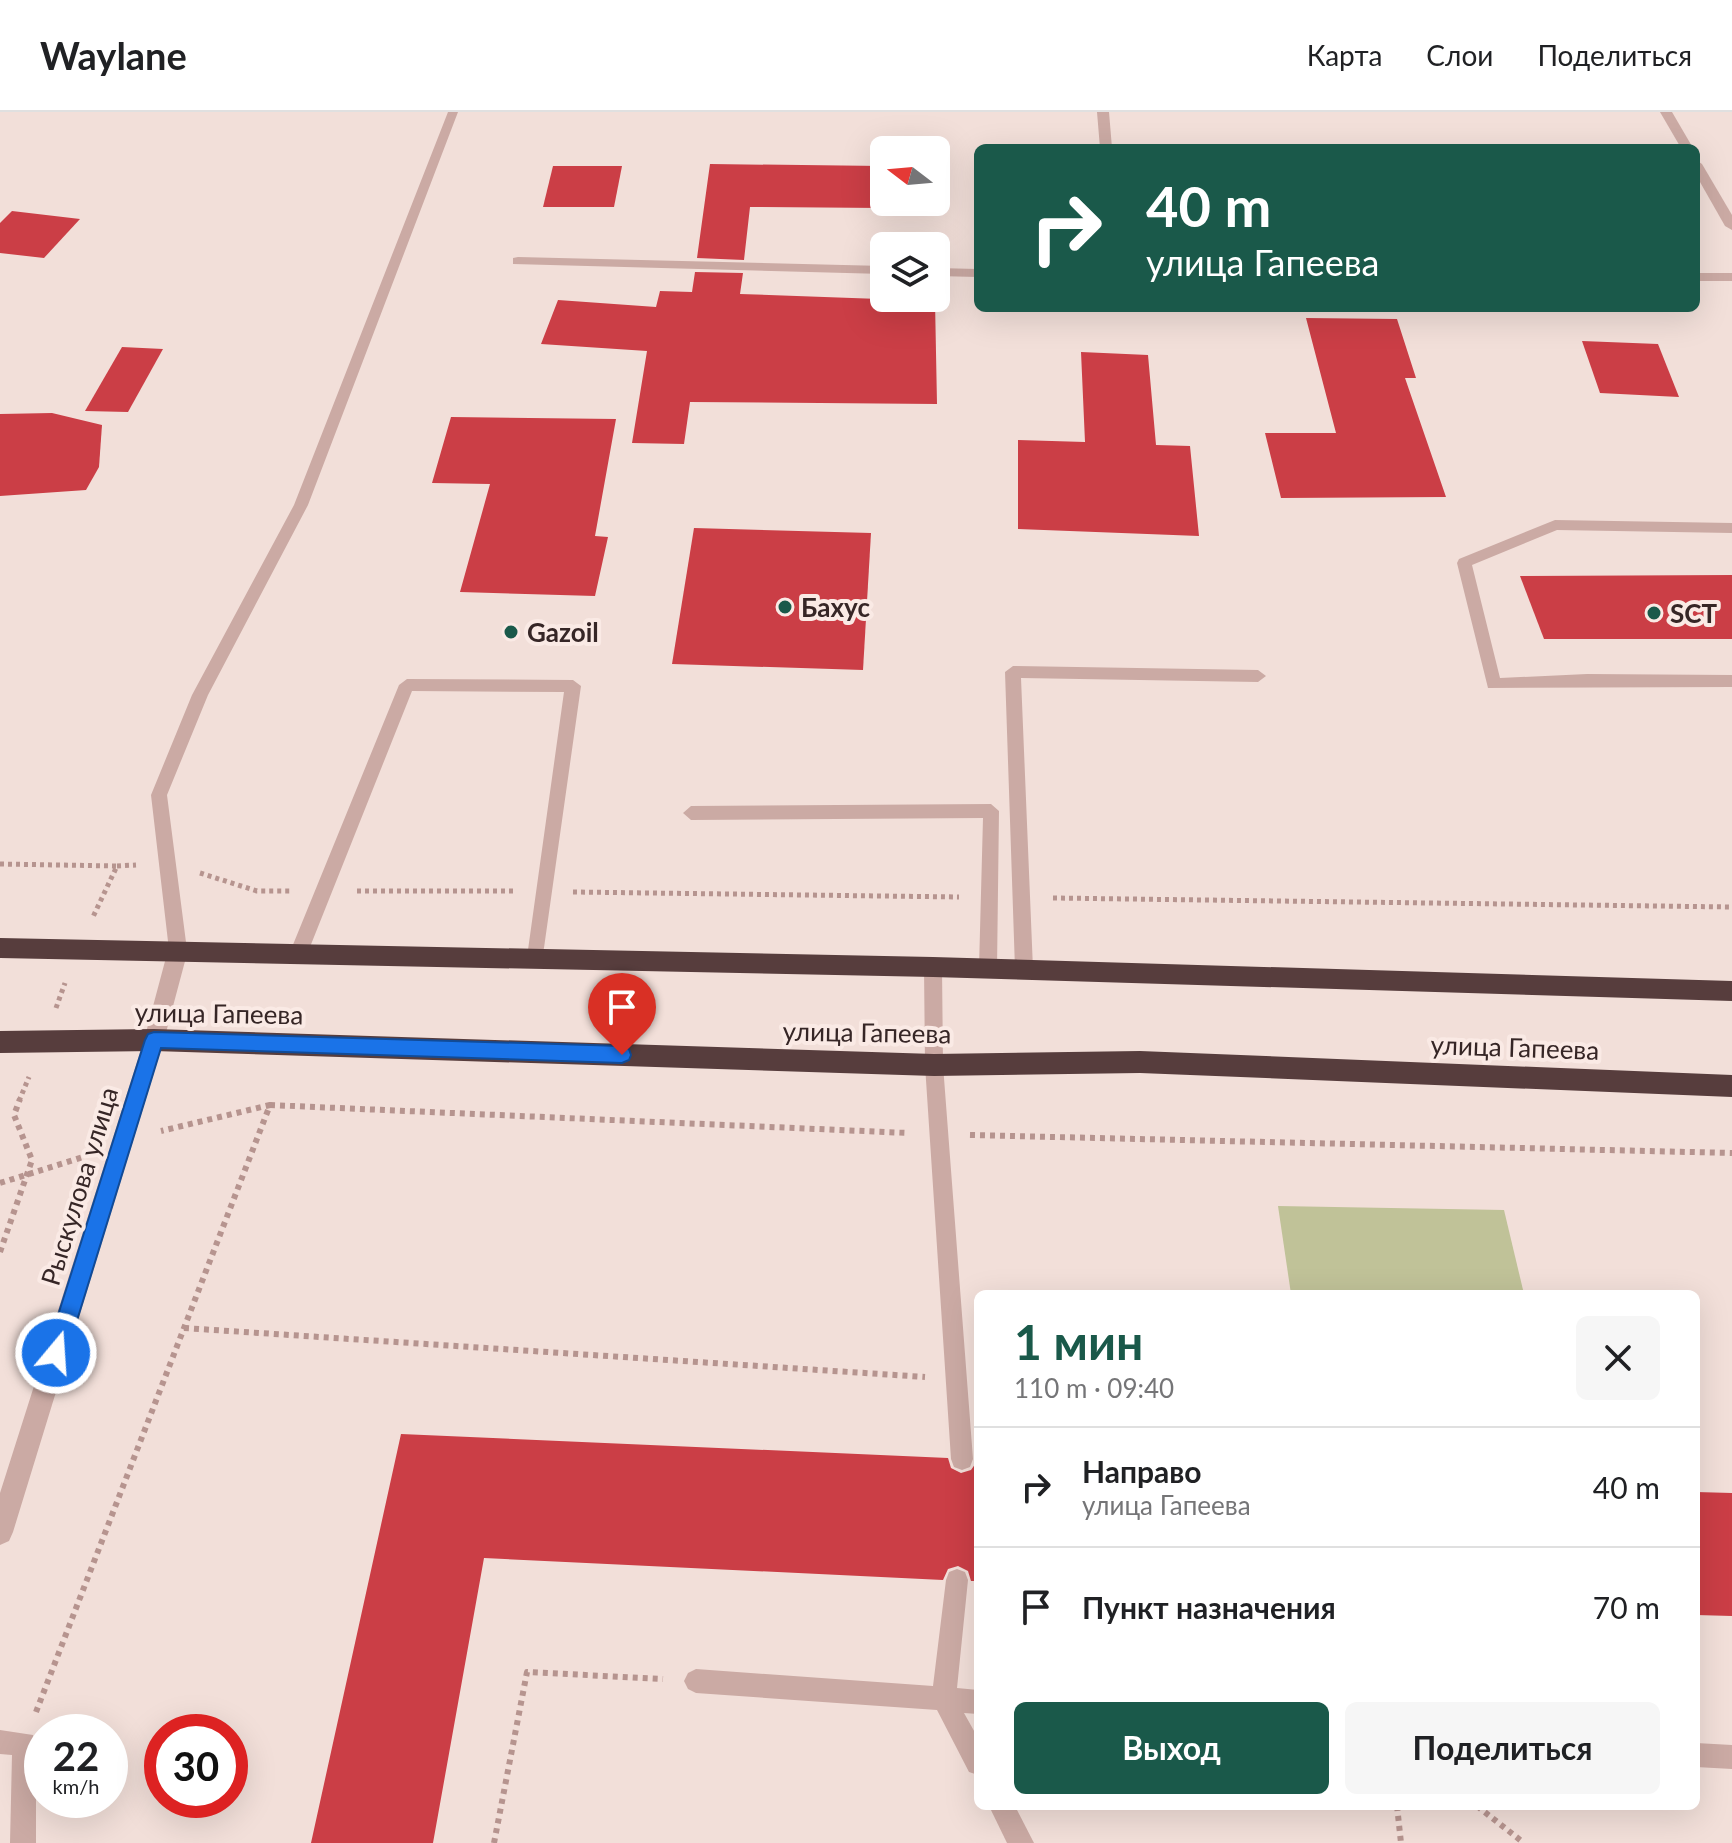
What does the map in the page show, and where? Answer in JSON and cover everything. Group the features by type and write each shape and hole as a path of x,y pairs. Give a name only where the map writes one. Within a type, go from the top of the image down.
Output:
{"highway":[{"path":"0,948 988,968 1732,991"},
{"name":"улица Гапеева","path":"0,1042 154,1040 934,1065 1140,1062 1732,1086"}],"street":[{"path":"1103,112 1106,144"},
{"path":"1666,112 1685,144"},
{"path":"1700,171 1732,226"},
{"path":"518,261 870,270"},
{"path":"950,272 974,273"},
{"path":"1700,277 1732,277"},
{"name":"Рыскулова улица","path":"0,1532 154,1040 178,950"}],"lane":[{"path":"178,950 159,795 200,695 301,505 453,112"},
{"path":"1732,528 1555,525 1464,563 1494,684 1587,680 1732,681"},
{"path":"1024,969 1013,672 1258,676"},
{"path":"299,952 407,685 573,686 536,957"},
{"path":"691,813 991,811 988,968"},
{"path":"933,967 934,1065 962,1459"},
{"path":"957,1580 944,1699 974,1755"},
{"path":"696,1681 974,1702"},
{"path":"12,1743 23,1843"},
{"path":"1700,1755 1732,1757"},
{"path":"1003,1810 1021,1843"}],"path":[{"path":"168,862 257,891 303,891"},
{"path":"349,891 518,891"},
{"path":"566,892 965,897"},
{"path":"1045,898 1732,907"},
{"path":"12,1743 184,1328 270,1105"},
{"path":"165,1130 270,1105 939,1134 1732,1153"},
{"path":"0,1183 26,1176"},
{"path":"184,1328 956,1379"},
{"path":"494,1843 527,1672 696,1681"},
{"path":"1397,1810 1401,1843"},
{"path":"1482,1810 1524,1843"}],"green space":[{"path":"1278,1206 1504,1210 1523,1290 1290,1290"}],"building":[{"path":"710,164 870,166 870,208 750,207 744,260 697,258"},
{"path":"553,166 622,166 614,207 543,207"},
{"path":"12,211 80,219 44,258 0,253 0,223"},
{"path":"695,272 743,273 740,294 870,299 870,312 935,312 937,404 690,402 684,444 632,443 647,351 541,344 558,300 656,307 660,291 692,292"},
{"path":"1306,318 1397,319 1416,378 1405,378 1446,497 1281,498 1265,433 1336,433"},
{"path":"1582,341 1658,344 1679,397 1600,393"},
{"path":"122,347 163,349 128,412 85,411"},
{"path":"1081,352 1148,355 1156,445 1190,446 1199,536 1018,529 1018,440 1085,442"},
{"path":"52,413 102,425 99,467 86,490 0,496 0,414"},
{"path":"451,417 616,419 595,536 608,537 595,596 460,592 490,484 432,483"},
{"path":"694,528 871,533 863,670 672,664"},
{"path":"1732,575 1732,639 1544,639 1520,576"},
{"path":"401,1434 948,1458 951,1468 961,1473 974,1466 974,1581 971,1581 968,1571 958,1566 948,1569 943,1580 484,1558 433,1843 311,1843"},
{"path":"1700,1492 1732,1493 1732,1616 1700,1615"}],"place":[{"name":"Бахус","path":"785,607"},
{"name":"SCT","path":"1654,613"},
{"name":"Gazoil","path":"511,632"}],"route":[{"path":"56,1353 154,1040 622,1055"}]}
